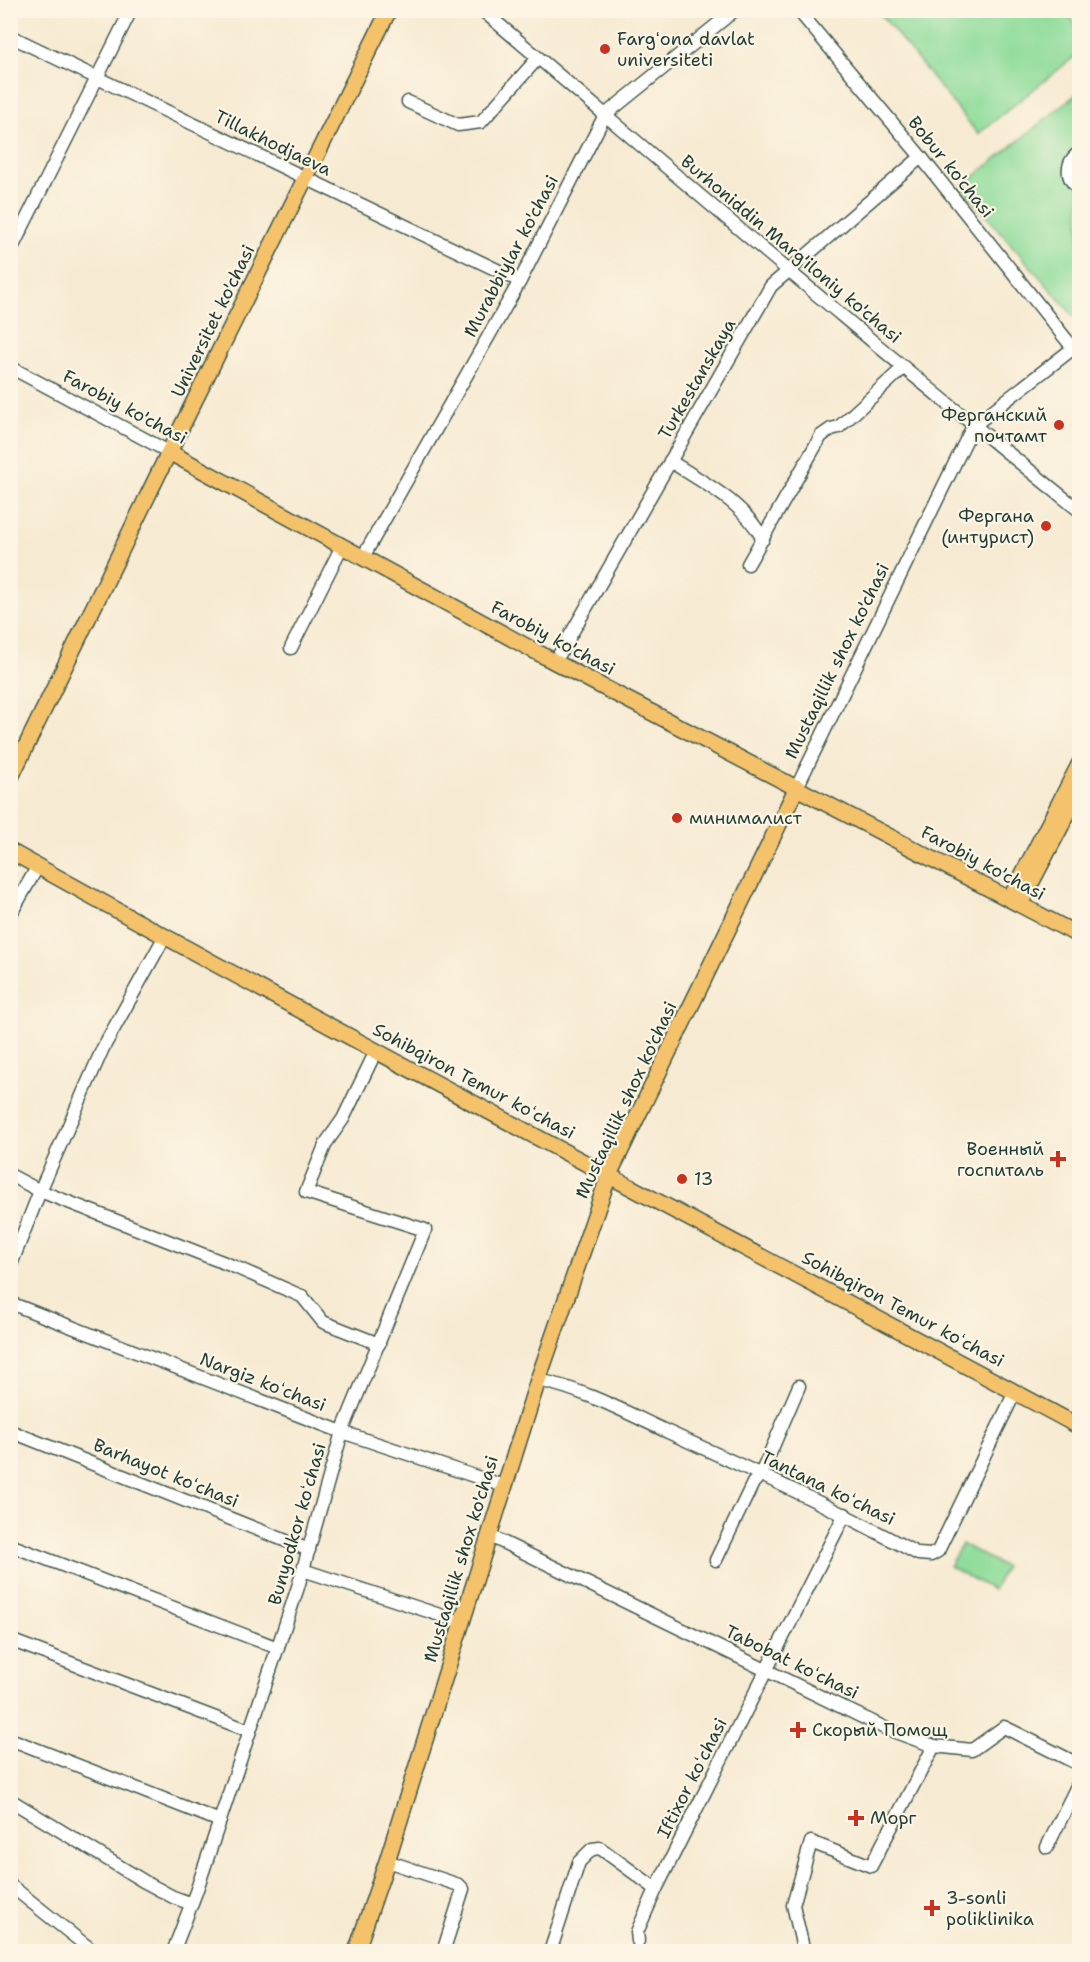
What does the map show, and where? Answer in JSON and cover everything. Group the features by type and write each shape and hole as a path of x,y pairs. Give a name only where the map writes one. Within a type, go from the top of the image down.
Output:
{"main road":[{"name":"Universitet ko'chasi","path":"10,779 169,452 389,10"},
{"name":"Farobiy ko'chasi","path":"169,452 555,662 1080,936"},
{"path":"1015,902 1080,763"},
{"name":"Mustaqillik shox ko'chasi","path":"356,1952 387,1861 538,1380 609,1175 797,787"},
{"path":"1015,902 1080,790"},
{"name":"Sohibqiron Temur koʻchasi","path":"10,851 376,1051 1080,1426"}],"street":[{"path":"10,252 131,10"},
{"name":"Burhoniddin Marg'iloniy ko'chasi","path":"482,10 787,271 973,426 1080,511"},
{"name":"Murabbiylar ko'chasi","path":"363,557 520,281 605,115 735,10"},
{"name":"Bobur ko'chasi","path":"798,10 1076,345"},
{"name":"Tillakhodjaeva","path":"10,36 520,281"},
{"path":"408,102 458,125 481,122 538,58"},
{"path":"1080,152 1072,158 1068,171 1072,184 1080,189"},
{"name":"Turkestanskaya","path":"555,662 771,286 921,157"},
{"name":"Mustaqillik shox ko'chasi","path":"797,787 973,426 1076,345"},
{"name":"Farobiy ko'chasi","path":"10,367 169,452"},
{"path":"748,564 821,436 839,427 903,368"},
{"path":"670,461 731,501 754,524 763,539"},
{"path":"291,648 342,546"},
{"path":"10,915 38,866"},
{"path":"10,1267 40,1191 103,1048 165,936"},
{"name":"Bunyodkor koʻchasi","path":"173,1952 192,1904 279,1648 342,1432 425,1230 306,1192 326,1143 343,1119 376,1051"},
{"path":"10,1175 40,1191 235,1267 302,1296 322,1322 379,1344"},
{"name":"Nargiz koʻchasi","path":"10,1303 342,1432 504,1486"},
{"name":"Tantana koʻchasi","path":"538,1380 560,1384 845,1514 918,1554 931,1556 938,1551 1015,1392"},
{"path":"716,1560 753,1483 760,1474 799,1386"},
{"name":"Barhayot koʻchasi","path":"10,1431 309,1550"},
{"name":"Iftixor koʻchasi","path":"638,1941 637,1932 656,1889 768,1671 845,1514"},
{"name":"Tabobat koʻchasi","path":"490,1536 887,1729 934,1746 972,1750 1004,1727 1080,1765"},
{"path":"10,1545 279,1648"},
{"path":"303,1570 461,1622"},
{"path":"10,1640 250,1731"},
{"path":"10,1739 220,1821"},
{"path":"804,1952 793,1905 811,1842 871,1866 934,1746"},
{"path":"1047,1847 1080,1780"},
{"path":"10,1800 145,1882 192,1904"},
{"path":"550,1952 579,1862 592,1849 600,1848 656,1889"},
{"path":"387,1861 459,1885 463,1889 443,1952"},
{"path":"10,1885 94,1952"}],"green space":[{"path":"878,11 1065,11 1079,29 1079,53 978,134"},
{"path":"1079,92 1079,322 961,187"},
{"path":"962,1544 1005,1567 993,1590 949,1566"}],"place":[{"name":"Fargʻona davlat universiteti","path":"605,49"},
{"name":"Ферганский почтамт","path":"1059,425"},
{"name":"Фергана (интурист)","path":"1046,526"},
{"name":"минималист","path":"677,818"},
{"name":"Военный госпиталь","path":"1058,1159"},
{"name":"13","path":"682,1179"},
{"name":"Скорый Помощ","path":"798,1730"},
{"name":"Морг","path":"856,1818"},
{"name":"3-sonli poliklinika","path":"932,1908"}]}
